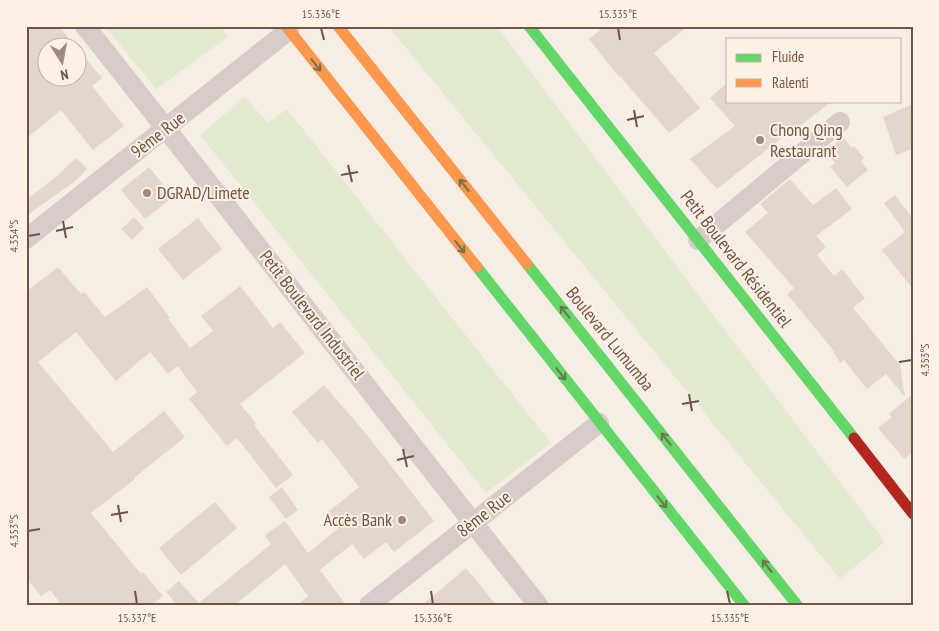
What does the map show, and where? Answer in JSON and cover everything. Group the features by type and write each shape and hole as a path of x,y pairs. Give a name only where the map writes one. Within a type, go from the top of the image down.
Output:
{"main road":[{"name":"Boulevard Lumumba","path":"338,26 797,605"},
{"name":"Petit Boulevard Résidentiel","path":"529,26 913,514"},
{"path":"287,28 744,605"}],"street":[{"name":"Petit Boulevard Industriel","path":"85,26 538,605"},
{"name":"9ème Rue","path":"26,239 166,128 287,28"},
{"path":"698,240 840,122"},
{"name":"8ème Rue","path":"369,605 599,423"}],"green space":[{"path":"105,26 220,26 228,37 156,89"},
{"path":"388,26 496,26 885,542 840,579"},
{"path":"245,97 268,123 287,109 551,443 486,493 200,135"}],"building":[{"path":"26,26 59,26 68,38 38,38 38,88 88,88 88,61 102,78 92,86 124,126 93,150 61,110 26,139"},
{"path":"605,26 688,26 654,53 700,108 669,133 619,77 589,39"},
{"path":"726,84 726,102 831,102 717,189 690,159 735,126 710,98"},
{"path":"913,104 913,149 896,155 883,117"},
{"path":"843,137 864,158 861,161 868,170 847,187 830,167 835,163 825,152"},
{"path":"76,158 87,169 72,184 26,216 26,200 56,177"},
{"name":"DGRAD/Limete","path":"149,167 173,197 145,219 121,190"},
{"path":"790,179 813,205 836,188 852,209 816,236 826,247 817,255 834,276 842,269 865,298 853,308 900,365 905,397 886,374 867,389 844,360 840,363 833,350 787,294 794,288 745,232 768,213 760,204"},
{"path":"895,195 913,219 913,289 882,250 905,232 884,203"},
{"path":"134,217 144,228 132,240 121,229"},
{"path":"198,218 222,249 183,280 158,249"},
{"path":"58,267 81,294 84,292 105,317 147,287 190,348 213,331 201,316 240,286 273,328 280,322 305,353 240,404 293,475 276,488 237,438 227,446 189,399 197,392 178,366 168,374 150,352 116,381 76,332 38,362 113,452 164,411 185,437 91,513 141,574 143,572 163,596 152,605 62,605 50,590 41,596 26,578 26,292"},
{"path":"324,385 367,435 434,521 394,552 386,542 364,559 352,544 320,570 346,605 297,605 308,596 285,564 235,605 177,605 166,592 179,581 199,603 271,544 265,535 285,521 308,553 339,528 327,513 359,487 322,439 318,443 292,412"},
{"path":"913,394 913,452 904,459 878,428 892,417 889,414"},
{"path":"282,487 298,510 286,519 269,497"},
{"path":"215,502 237,528 181,575 159,548"},
{"path":"466,568 496,605 422,605 439,591"}],"traffic: fast":[{"path":"529,26 854,438"},
{"path":"527,264 797,605"},
{"path":"477,267 744,605"}],"traffic: slow":[{"path":"286,26 477,267"},
{"path":"338,26 527,264"}],"traffic: jam":[{"path":"854,438 913,514"}],"place":[{"name":"Chong Qing Restaurant","path":"760,140"},
{"name":"DGRAD/Limete","path":"147,193"},
{"name":"Accès Bank","path":"402,520"}]}
